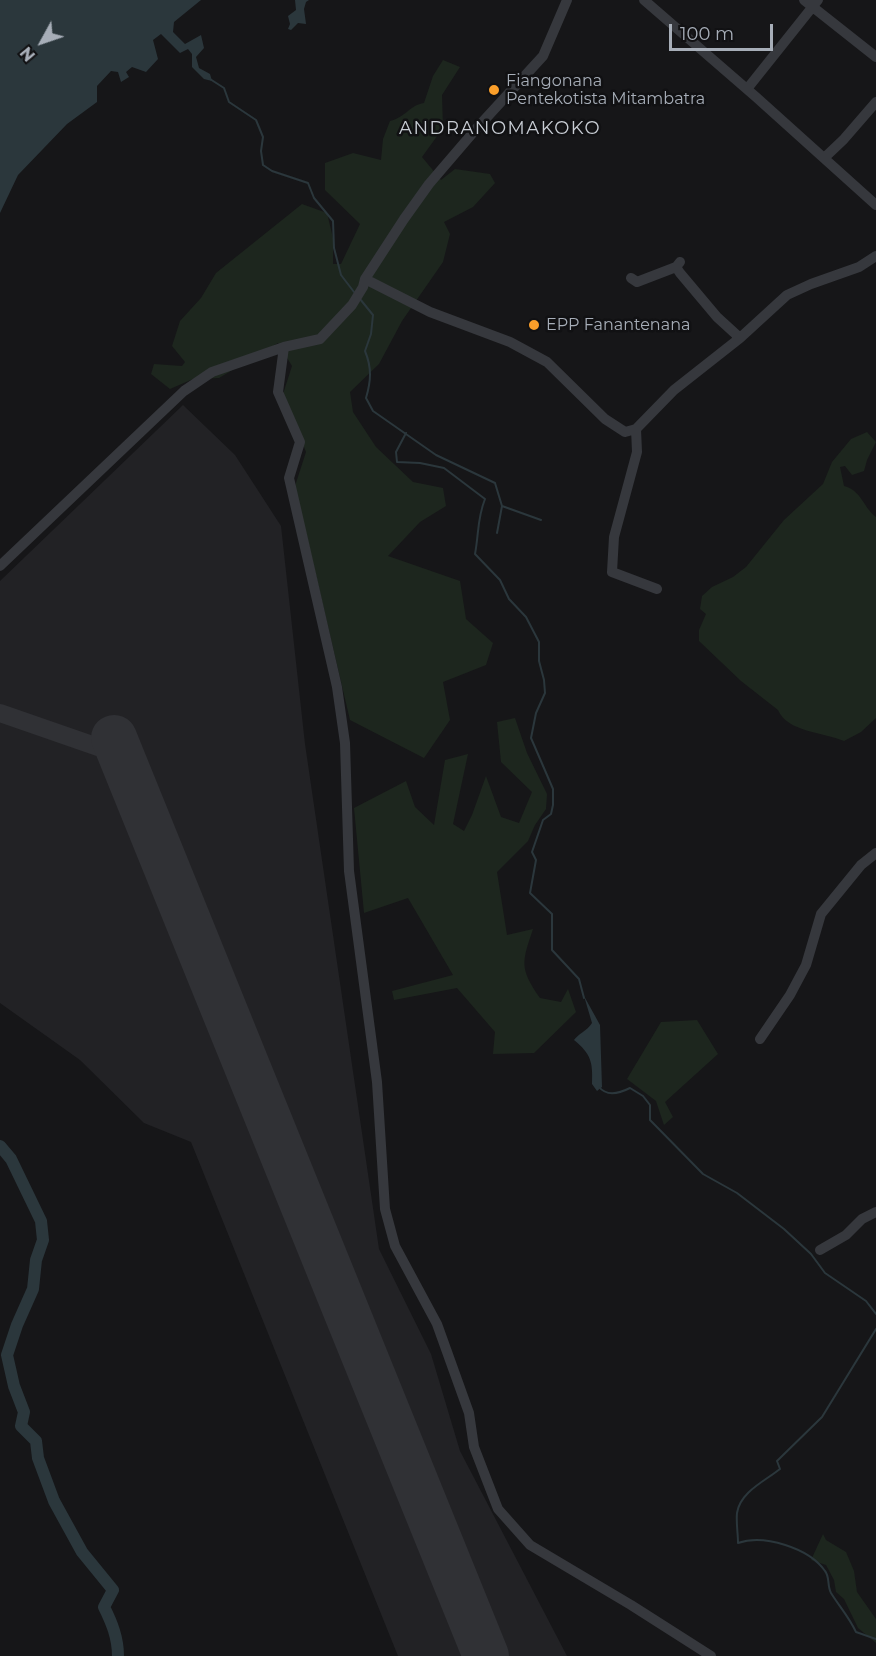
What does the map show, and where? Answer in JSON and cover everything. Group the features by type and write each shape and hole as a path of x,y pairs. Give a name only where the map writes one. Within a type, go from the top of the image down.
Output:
{"street":[{"path":"0,566 184,391 213,372 284,347 320,339 352,305 404,219 429,184 543,56 567,0"},
{"path":"644,0 876,205"},
{"path":"747,89 812,2 876,57"},
{"path":"824,158 876,102"},
{"path":"364,283 430,312 510,342 547,363 605,419 625,432 636,429 675,390 740,338 787,295 859,267 876,256"},
{"path":"631,278 637,282 678,264 717,317 740,338"},
{"path":"284,347 278,392 300,442 289,478 337,687 345,743 349,871 376,1082 385,1209 395,1246 437,1324 469,1413 474,1447 498,1509 530,1545 711,1656"},
{"path":"636,429 637,452 614,537 612,572 657,589"},
{"path":"760,1039 790,995 806,965 821,914 861,865 876,853"},
{"path":"820,1250 846,1235 862,1219 876,1212"}],"shaded area":[{"path":"0,0 201,0 174,22 173,32 185,44 201,35 204,48 196,57 199,68 210,74 212,81 204,79 192,67 192,54 188,49 180,53 161,34 153,40 158,59 146,72 132,67 126,72 129,77 121,82 118,72 111,71 97,86 97,102 67,124 18,175 0,213"},
{"path":"295,0 309,0 304,9 306,24 298,23 291,30 288,29 290,24 288,16 296,10"},
{"path":"443,60 460,67 442,95 443,128 422,157 441,180 455,169 490,174 495,183 473,207 444,222 450,234 443,262 402,321 379,364 350,392 353,412 376,447 413,482 443,488 446,506 420,522 388,556 460,581 466,619 493,643 486,665 443,682 450,720 424,758 350,720 295,486 306,452 283,394 292,366 278,343 219,378 193,379 170,389 151,374 154,364 182,366 185,362 172,346 180,321 201,298 216,273 302,204 327,213 333,238 333,264 341,264 360,224 325,190 325,163 353,153 381,160 383,139 390,121 424,103 433,76"},
{"path":"183,405 235,455 281,526 305,744 379,1249 431,1354 460,1451 567,1656 398,1656 191,1142 144,1123 80,1060 0,1003 0,581"},
{"path":"867,432 876,442 864,471 852,475 845,466 840,467 844,486 859,495 876,517 876,718 861,732 844,741 789,723 778,710 741,681 699,641 699,630 706,614 700,609 702,596 712,587 733,577 746,567 784,520 823,484 832,462 851,439"},
{"path":"515,718 527,753 547,794 546,809 528,841 497,872 507,935 533,929 526,949 524,965 528,979 540,998 561,1002 568,989 576,1012 534,1053 493,1054 495,1032 457,988 394,1000 392,991 453,975 408,898 364,913 354,808 406,781 415,807 434,825 445,760 468,754 453,824 464,831 486,776 501,817 519,823 532,792 501,762 497,722"},
{"path":"584,996 600,1025 602,1087 597,1091 592,1084 590,1059 574,1040 592,1023"},
{"path":"697,1020 718,1054 665,1102 673,1117 664,1125 656,1101 627,1079 661,1022"},
{"path":"823,1534 826,1540 846,1552 854,1571 857,1592 876,1619 876,1643 858,1628 844,1599 836,1592 834,1580 826,1565 811,1560"}],"waterway":[{"path":"210,79 224,88 229,102 256,120 263,137 261,151 263,165 272,171 308,183 314,198 333,221 334,248 341,275 354,292"},
{"path":"360,299 373,315 371,334 365,351 370,374 366,398 373,411 436,455 495,483 502,506 497,533"},
{"path":"406,433 396,452 397,462 420,463 444,468 485,499 479,520 475,554 500,580 509,599 526,617 539,642 539,661 545,693 536,713 531,738 553,789 553,805 551,814 543,820 532,852 536,860 530,893 552,914 552,950 579,979 584,998"},
{"path":"502,506 541,520"},
{"path":"599,1087 610,1093 618,1093 630,1088 643,1096 650,1105 650,1120 703,1174 737,1193 784,1229 811,1254 825,1273 866,1301 876,1314"},
{"path":"0,1146 11,1159 41,1221 43,1240 36,1260 33,1289 7,1355 14,1386 24,1412 21,1426 36,1441 38,1458 54,1501 82,1552 113,1590 104,1607 114,1631 118,1656"},
{"path":"876,1329 822,1417 777,1461 780,1469 748,1493 737,1513 738,1543 760,1540 773,1542 808,1556 827,1573 831,1593 856,1632 876,1639"}],"taxiway":[{"path":"0,713 121,755"}],"runway":[{"path":"114,738 486,1656"}],"place":[{"name":"Fiangonana Pentekotista Mitambatra","path":"494,90"},
{"name":"EPP Fanantenana","path":"534,325"}],"district":[{"name":"ANDRANOMAKOKO","path":"500,129"}]}
